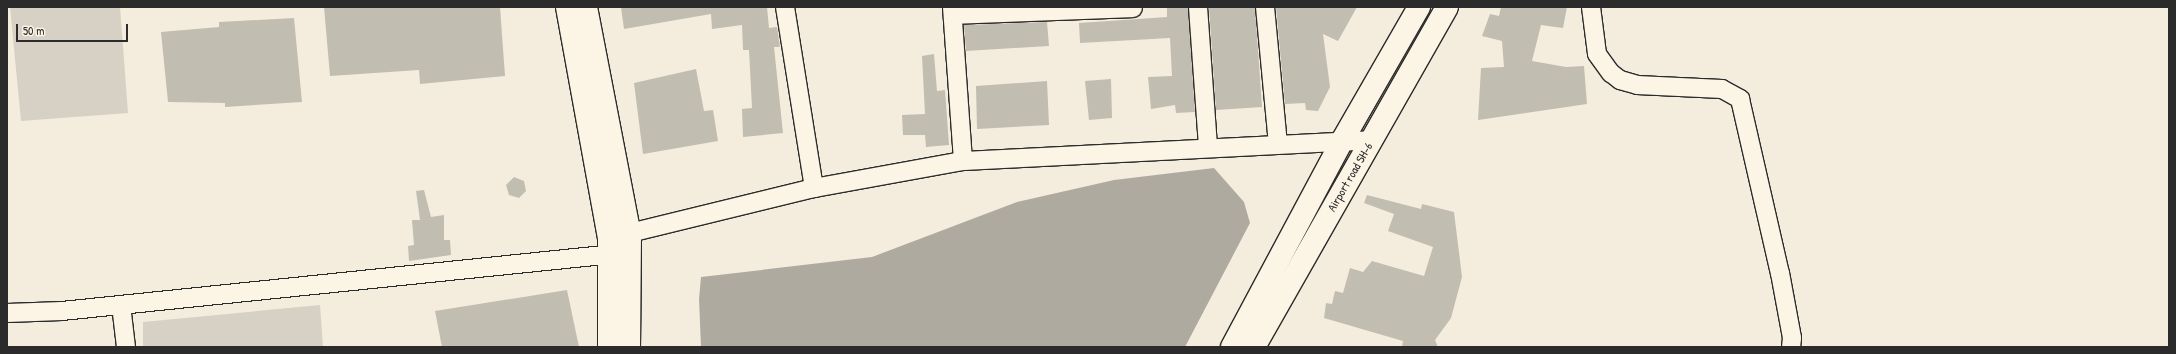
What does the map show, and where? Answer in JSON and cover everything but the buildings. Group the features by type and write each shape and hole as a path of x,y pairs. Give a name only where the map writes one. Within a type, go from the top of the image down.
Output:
{"main road":[{"path":"567,7 608,245 609,347"},
{"path":"586,7 630,244 629,347"},
{"path":"1232,347 1342,142 1419,7"},
{"name":"Airport road SH-6","path":"1254,347 1447,7"}],"street":[{"path":"785,7 814,188"},
{"path":"1198,7 1208,148"},
{"path":"1265,7 1278,144"},
{"path":"1591,7 1597,54 1611,73 1620,80 1637,85 1722,89 1740,99 1780,273 1792,338 1791,347"},
{"path":"963,161 952,11 1134,8"},
{"path":"7,313 121,305 608,245 630,244 814,188 963,161 1371,140"},
{"path":"121,305 126,347"}],"shaded area":[{"path":"10,7 120,7 128,113 21,121"},
{"path":"1214,168 1244,202 1250,223 1185,347 701,347 699,299 701,277 872,257 1017,202 1114,180"},
{"path":"320,305 323,347 143,347 143,322"}]}
